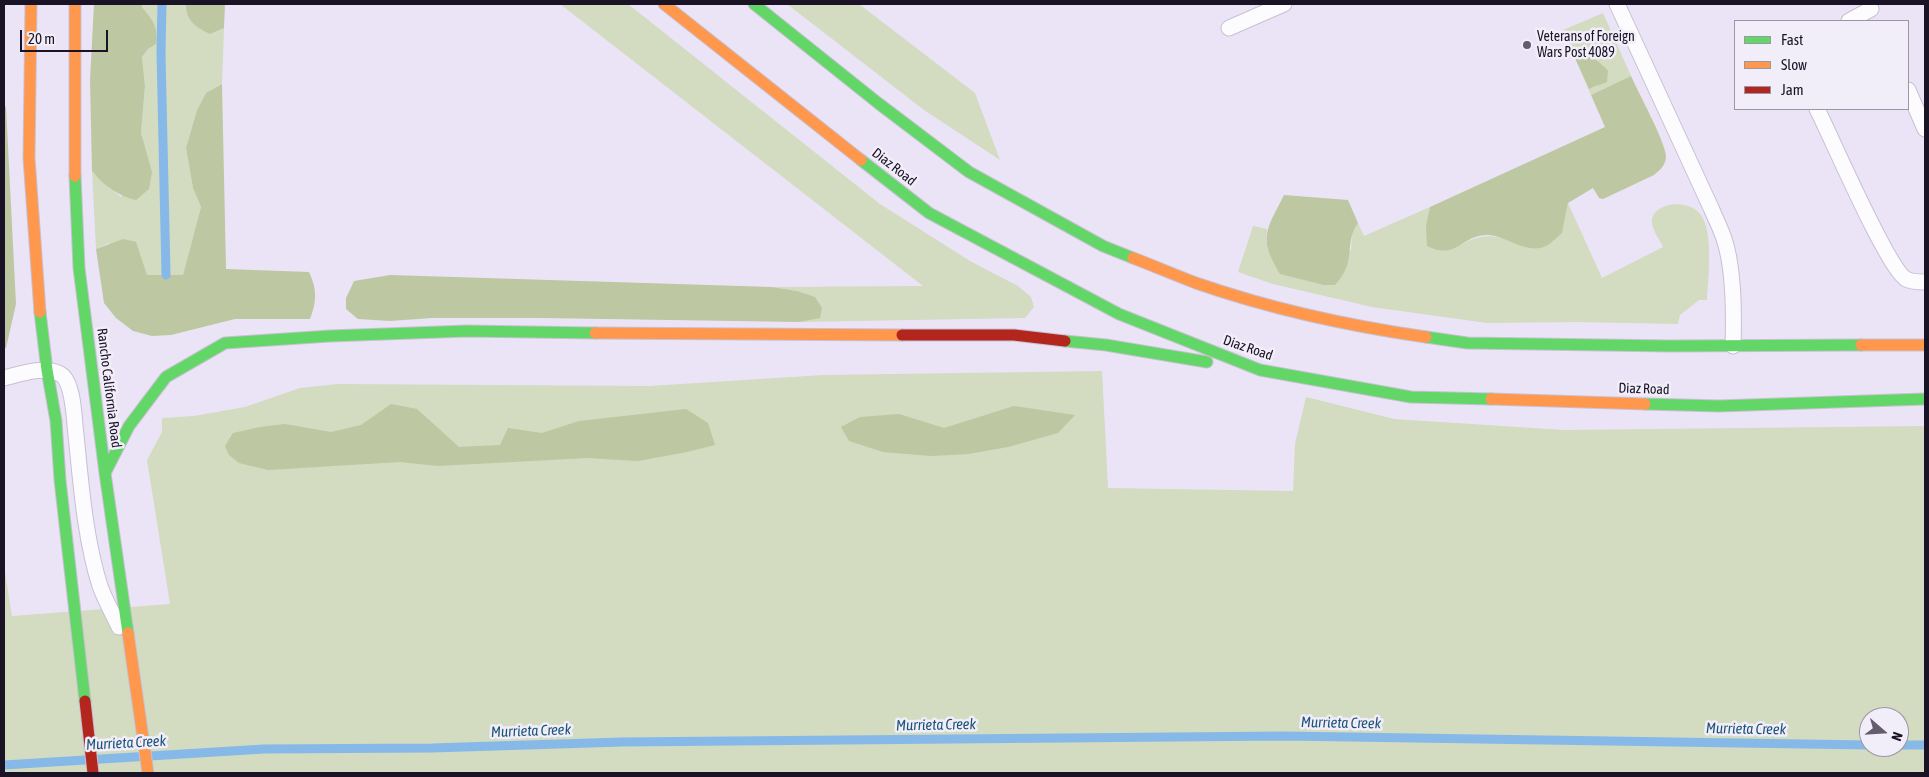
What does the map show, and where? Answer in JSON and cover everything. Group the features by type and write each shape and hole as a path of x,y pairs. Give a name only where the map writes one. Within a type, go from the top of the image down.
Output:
{"main road":[{"path":"31,4 29,158 38,283 47,370 56,421 60,480 93,773"},
{"name":"Rancho California Road","path":"75,4 75,173 79,268 105,473 148,773"},
{"name":"Diaz Road","path":"664,4 929,213 1118,314 1260,370 1411,397 1719,406 1925,399"},
{"path":"754,4 969,172 1103,246 1197,283 1285,310 1381,330 1467,343 1925,346"},
{"path":"105,473 128,426 166,377 225,344 330,336 467,332 1014,335 1106,345 1260,370"}],"lane":[{"path":"1229,28 1284,4"},
{"path":"1617,4 1726,244 1731,276 1734,322 1732,346"},
{"path":"1851,20 1872,11"},
{"path":"1915,96 1925,129"},
{"path":"1818,110 1885,251 1900,273 1907,279 1925,282"},
{"path":"4,378 47,370 61,375 68,382 72,398 92,556 101,587 130,652"}],"green space":[{"path":"94,4 142,4 142,7 156,28 156,44 148,49 142,57 145,86 141,133 152,172 149,189 136,200 123,196 111,189 92,171 90,80"},
{"path":"142,4 186,4 186,12 210,34 224,28 222,84 206,93 197,110 186,148 193,188 201,207 183,275 147,275 109,243 96,249 92,171 102,182 121,197 145,151 141,133 145,86 142,57 148,49 156,44 149,16 142,7"},
{"path":"186,4 225,4 224,28 210,34 201,29 190,19 186,10"},
{"path":"560,4 628,4 880,204 970,261 1018,286 1031,297 1034,307 1025,318 799,322 797,291 772,287 923,286"},
{"path":"787,4 859,4 975,93 1000,160 924,110"},
{"path":"1603,13 1631,76 1591,95 1563,30"},
{"path":"1581,55 1593,58 1608,71 1607,82 1589,89 1575,58"},
{"path":"1631,76 1656,128 1666,156 1664,165 1654,175 1603,199 1599,198 1593,188 1568,203 1562,233 1552,242 1540,248 1526,247 1488,235 1472,238 1453,249 1437,250 1427,246 1426,225 1430,207 1605,127 1591,95"},
{"path":"222,84 226,269 309,272 314,284 315,295 310,319 235,319 171,335 152,336 133,331 116,318 104,303 96,249 123,239 136,242 147,275 183,275 201,207 193,188 186,148 197,110 206,93"},
{"path":"4,105 6,107 16,304 6,348 4,348"},
{"path":"1284,195 1348,200 1358,223 1351,238 1346,268 1335,285 1324,285 1280,274 1269,251 1267,234"},
{"path":"1568,203 1602,278 1663,247 1652,225 1653,216 1657,210 1680,204 1695,209 1701,215 1708,234 1707,300 1699,300 1680,315 1678,324 1487,323 1372,307 1273,284 1238,272 1253,226 1267,229 1266,241 1351,251 1352,231 1358,223 1364,236 1430,207 1426,225 1453,249 1464,243 1488,236 1504,239 1525,247 1562,233"},
{"path":"390,275 772,287 797,291 815,297 822,308 820,318 799,322 541,318 432,318 390,321 358,319 346,309 346,298 354,281"},
{"path":"1102,371 1108,488 1293,491 1295,444 1306,397 1394,419 1564,430 1925,426 1925,773 4,773 4,566 12,616 170,604 147,460 162,432 162,418 194,416 245,407 300,388 337,384 650,386 823,375"},
{"path":"391,404 417,409 459,447 500,445 508,428 542,433 579,421 686,409 708,423 715,445 638,461 587,458 438,466 400,462 268,470 239,463 229,455 225,446 233,433 260,427 285,424 331,432 361,425"},
{"path":"1014,406 1075,415 1058,433 1008,447 968,454 931,456 883,452 849,441 841,427 860,417 899,414 944,428"}],"waterway":[{"path":"162,4 161,53 166,275"},
{"name":"Murrieta Creek","path":"4,765 264,749 432,748 622,742 1284,736 1859,745"},
{"name":"Murrieta Creek","path":"1909,745 1925,745"}],"traffic: fast":[{"path":"754,4 878,103 969,172 1103,246 1133,258"},
{"path":"861,160 929,213 1119,314 1260,370 1411,397 1491,399"},
{"path":"75,176 79,268 105,473 128,633"},
{"path":"40,312 56,421 60,480 85,701"},
{"path":"105,473 129,426 166,377 225,343 330,336 467,331 595,333"},
{"path":"1426,337 1467,343 1670,346 1861,345"},
{"path":"1065,341 1106,345 1207,362"},
{"path":"1645,404 1719,406 1925,399"}],"traffic: slow":[{"path":"31,4 29,158 40,312"},
{"path":"75,4 75,176"},
{"path":"664,4 861,160"},
{"path":"1133,258 1196,283 1281,309 1368,328 1426,337"},
{"path":"595,333 902,335"},
{"path":"1861,345 1925,345"},
{"path":"1491,399 1645,404"},
{"path":"128,633 148,773"}],"traffic: jam":[{"path":"902,335 1014,335 1065,341"},
{"path":"85,701 93,773"}],"place":[{"name":"Veterans of Foreign Wars Post 4089","path":"1527,45"}]}
